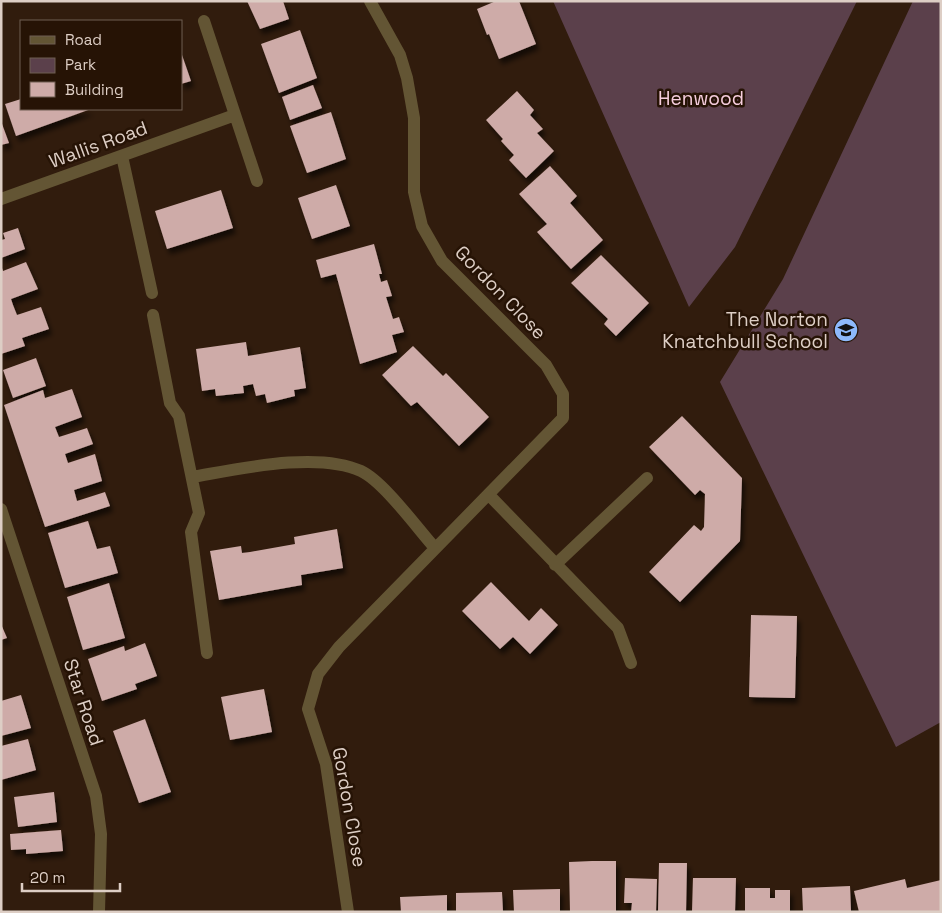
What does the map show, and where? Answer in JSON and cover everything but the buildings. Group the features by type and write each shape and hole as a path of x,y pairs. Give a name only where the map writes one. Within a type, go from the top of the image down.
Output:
{"street":[{"name":"Gordon Close","path":"348,912 326,764 308,709 318,674 339,647 563,418 563,394 546,365 442,261 422,226 414,192 414,118 407,78 400,55 370,1"},
{"path":"204,20 257,181"},
{"name":"Wallis Road","path":"1,198 235,115"},
{"path":"122,156 152,294"},
{"path":"153,315 170,403 179,416 199,513 191,532 207,653"},
{"path":"192,477 257,466 328,461 362,472 387,493 435,548"},
{"path":"555,565 647,478"},
{"path":"488,495 618,628 631,663"},
{"name":"Star Road","path":"1,509 96,796 101,834 99,912"}],"green space":[{"name":"Henwood","path":"553,1 857,1 735,247 689,307"},
{"name":"The Norton Knatchbull School","path":"913,1 941,1 941,722 896,747 720,382 783,279"}],"place":[{"name":"The Norton Knatchbull School","path":"846,330"}]}
